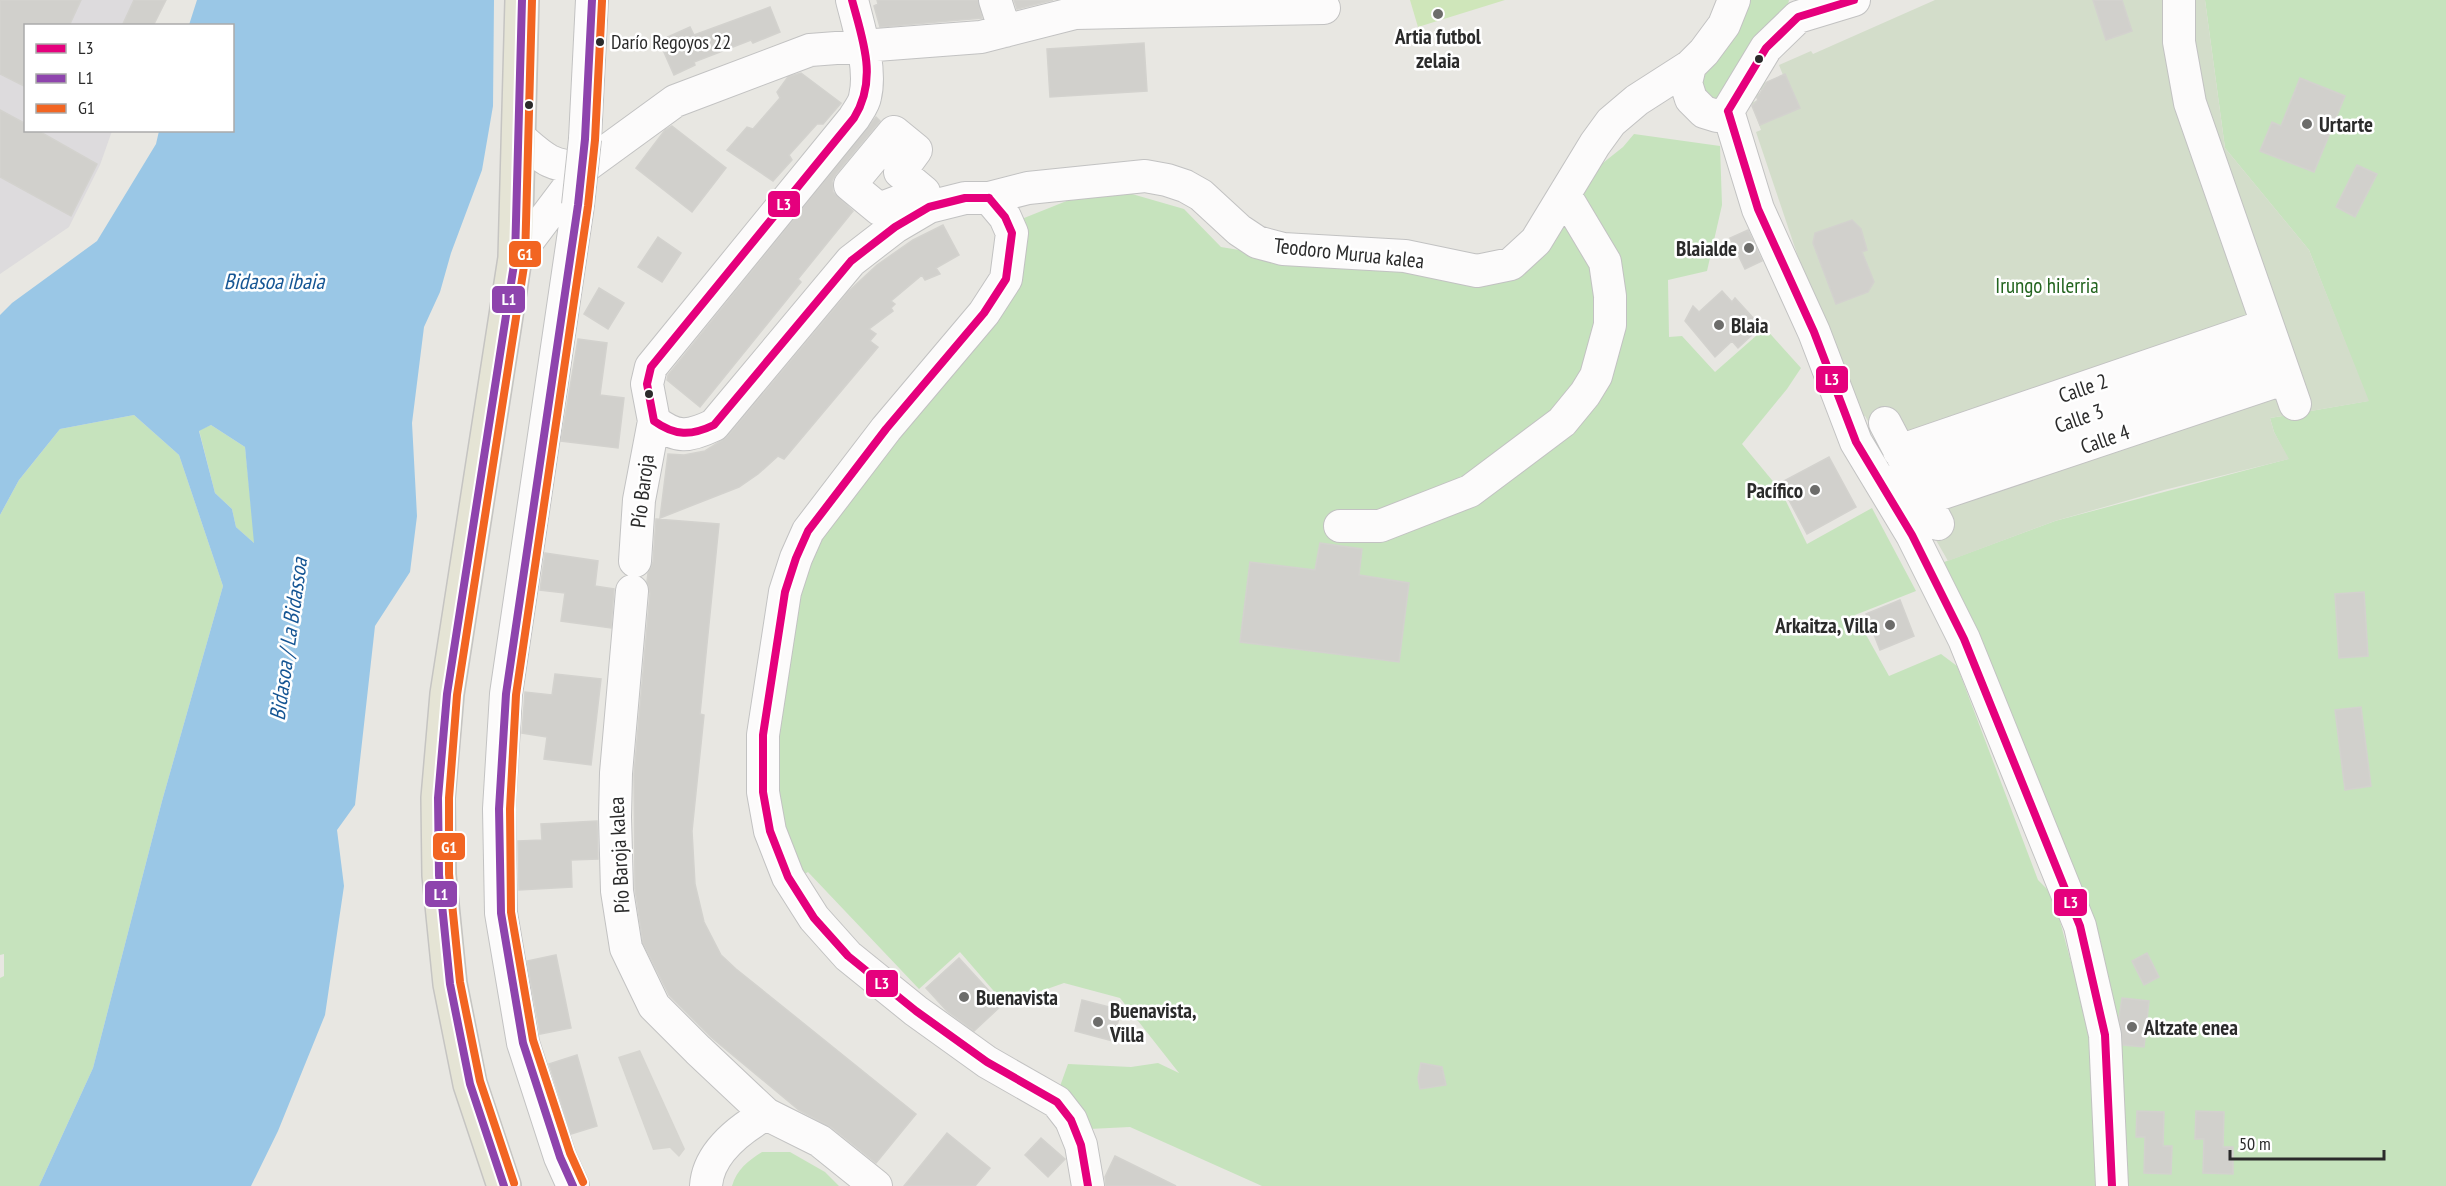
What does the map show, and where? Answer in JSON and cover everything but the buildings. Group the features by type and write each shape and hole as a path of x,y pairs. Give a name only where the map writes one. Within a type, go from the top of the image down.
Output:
{"main road":[{"path":"504,1186 470,1084 450,984 439,875 438,798 447,694 515,258 522,0"}],"street":[{"path":"654,421 647,384 651,367 854,117 865,98 866,74 863,45 852,0"},
{"path":"995,0 1005,31"},
{"name":"Teodoro Murua kalea","path":"654,421 668,432 692,436 714,425 851,261 895,227 929,207 964,198 989,198 1028,188 1145,176 1185,186 1201,195 1239,230 1257,242 1283,249 1405,256 1477,271 1510,264 1536,242 1611,122 1637,100 1690,66 1704,52 1724,25 1734,0"},
{"path":"1720,119 1766,48 1799,9 1854,0"},
{"path":"2179,0 2179,42 2190,103 2281,365"},
{"path":"573,1186 560,1157 523,1042 501,913 499,809 506,694 584,154 593,2"},
{"path":"520,138 547,161 560,167 675,101 810,50 981,37 1075,12 1324,8"},
{"path":"1690,66 1686,83 1691,99 1720,119 1756,154 1795,262 1800,264"},
{"path":"1637,100 1720,119"},
{"path":"1720,119 1814,332 1856,442 1912,535 1964,639 2080,926 2105,1035 2112,1186"},
{"path":"515,258 584,154"},
{"path":"1340,526 1380,526 1470,491 1562,422 1585,394 1596,376 1610,325 1610,296 1605,262 1565,195"},
{"path":"989,198 1005,217 1011,233 1006,279 984,313 886,429 808,531 796,558 785,592 763,735 763,792 770,831 788,877 814,918 848,956 916,1011 987,1062 1057,1102 1071,1120 1081,1145 1088,1186"},
{"name":"Calle 2","path":"1919,487 2281,365"},
{"name":"Calle 4","path":"1919,487 2281,365"},
{"name":"Pío Baroja","path":"633,576 639,500 654,421"},
{"path":"1885,423 1919,487"},
{"path":"1882,485 1919,487"},
{"name":"Pío Baroja kalea","path":"633,576 616,773 616,891 626,948 654,1006 766,1114 820,1141 876,1186"},
{"path":"706,1186 706,1176 722,1149 743,1127 766,1114"}],"shaded area":[{"path":"0,0 159,0 150,24 24,24 24,132 112,132 100,165 69,227 0,274"},
{"path":"640,1050 685,1149 679,1157 670,1148 653,1150 618,1057"}],"green space":[{"name":"Artia futbol zelaia","path":"1410,0 1505,0 1418,27"},
{"path":"1748,0 1789,0 1786,14 1723,99 1711,100 1699,82"},
{"name":"Irungo hilerria","path":"1935,0 2205,0 2225,148 2309,250 2369,401 2270,418 2274,432 2289,459 2164,490 2055,521 1948,561 1865,416 1853,420 1756,132 1761,130 1751,103 1758,100 1755,95 1762,92 1759,85 1783,75 1779,65 1811,51 1813,54"},
{"path":"2205,0 2446,0 2446,1186 2104,1186 2105,1035 1936,565 2055,521 2288,459 2274,432 2270,418 2368,401 2309,250 2225,148"},
{"path":"1634,134 1720,146 1722,205 1707,271 1668,280 1669,337 1682,336 1715,372 1765,328 1801,368 1787,389 1742,444 1781,491 1807,544 1872,508 1916,591 1855,615 1889,676 1941,654 1957,666 2038,880 2053,895 2094,1048 2100,1186 1262,1186 1130,1127 1089,1129 1059,1089 1068,1064 1131,1067 1158,1063 1179,1073 1120,998 1064,983 1005,1004 960,952 919,989 808,872 797,878 780,838 779,707 795,592 852,475 987,284 1014,222 1084,194 1132,194 1184,209 1221,247 1294,259 1497,274 1569,190 1623,147"},
{"path":"134,415 179,455 223,586 162,801 93,1068 39,1186 0,1186 0,978 4,976 4,954 0,955 0,515 19,480 60,429"},
{"path":"211,425 245,447 255,544 236,527 232,509 215,493 199,430"},
{"path":"762,1152 790,1152 825,1172 839,1186 732,1186 744,1166"}],"water":[{"name":"Bidasoa ibaia","path":"197,0 494,0 493,106 482,170 451,253 440,292 424,327 412,423 417,516 410,572 375,626 355,805 337,830 344,886 325,1015 278,1131 251,1186 39,1186 93,1068 162,801 223,586 179,455 134,415 60,429 19,480 0,515 0,315 12,303 97,241 156,144 159,132 234,132 234,24 189,24","holes":["211,425 245,447 254,543 236,527 232,509 215,493 199,431"]}],"transit line":[{"name":"L1","path":"504,1186 470,1084 450,984 439,875 438,798 447,694 515,258 522,0"},
{"name":"G1","path":"514,1183 480,1081 460,982 449,874 449,798 457,695 525,260 532,0"},
{"name":"L1","path":"573,1186 560,1157 523,1043 501,913 499,809 506,694 578,205 585,139 592,0"},
{"name":"L3","path":"852,0 864,45 867,74 861,103 854,118 651,367 647,384 654,421 669,430 683,433 698,431 714,425 851,261 895,227 929,207 965,198 989,198"},
{"name":"L3","path":"1728,111 1766,48 1798,17 1854,0"},
{"name":"G1","path":"583,1182 570,1153 533,1040 511,912 510,809 516,695 588,206 595,140 602,1"},
{"name":"L3","path":"1728,111 1758,209 1814,332 1856,442 1912,535 1964,639 2080,926 2105,1035 2112,1186"},
{"name":"L3","path":"989,198 1005,217 1012,233 1006,279 984,313 886,429 808,531 796,558 785,592 763,735 763,792 770,831 788,877 814,918 848,956 916,1011 987,1062 1057,1102 1071,1120 1081,1145 1088,1186"}],"place":[{"name":"Artia futbol zelaia","path":"1438,14"},
{"name":"Darío Regoyos 22","path":"600,42"},
{"name":"Urtarte","path":"2307,124"},
{"name":"Blaialde","path":"1749,248"},
{"name":"Blaia","path":"1719,325"},
{"name":"Pacífico","path":"1815,490"},
{"name":"Arkaitza, Villa","path":"1890,625"},
{"name":"Buenavista","path":"964,997"},
{"name":"Buenavista, Villa","path":"1098,1022"},
{"name":"Altzate enea","path":"2132,1027"}],"water label":[{"name":"Bidasoa / La Bidassoa","path":"288,639"}]}
